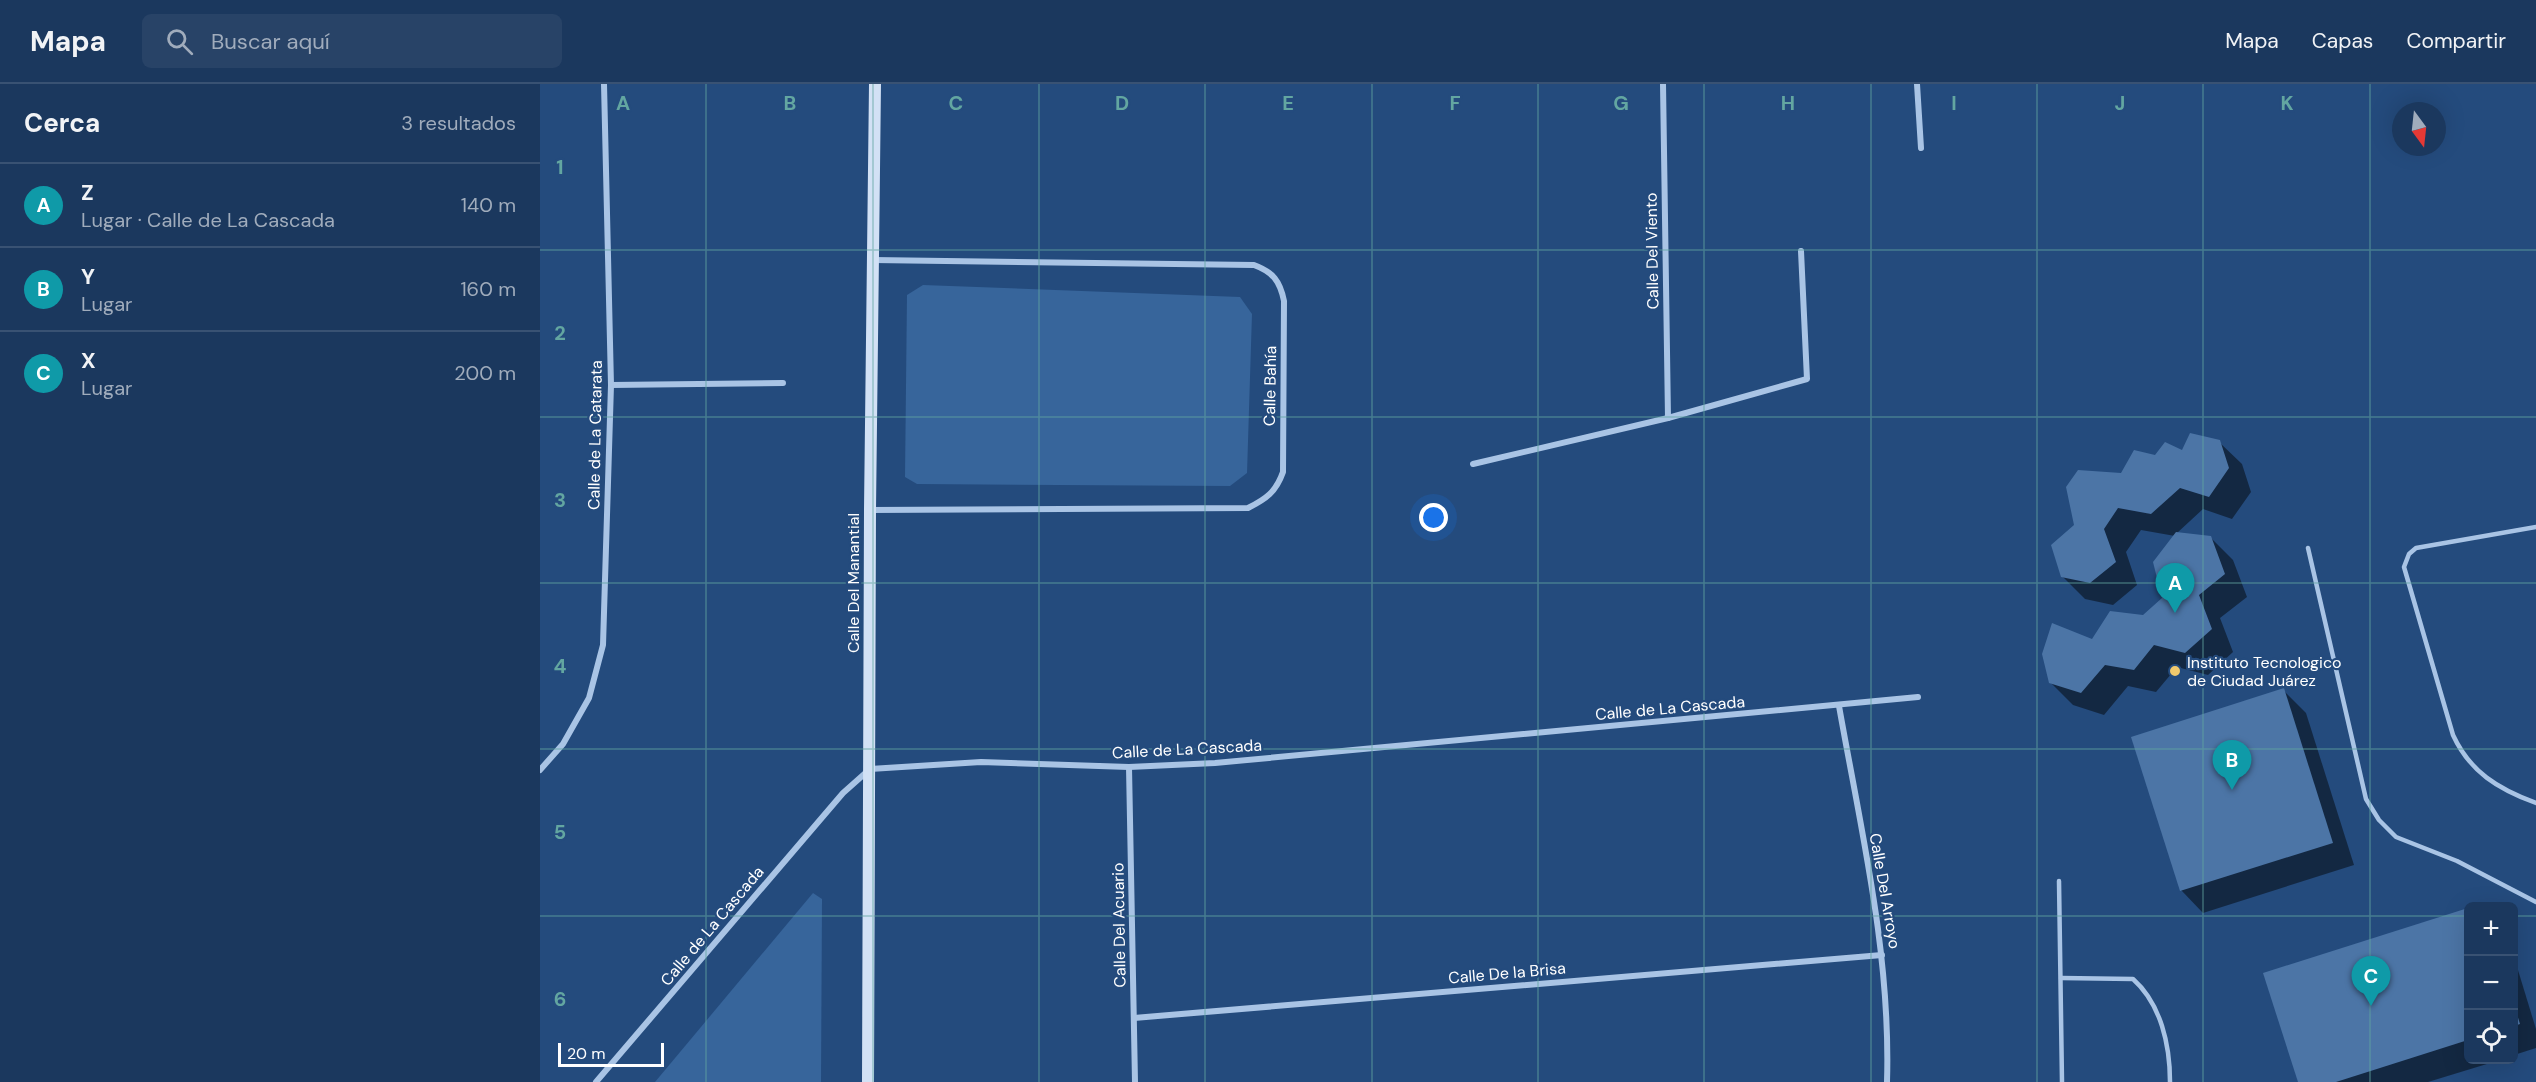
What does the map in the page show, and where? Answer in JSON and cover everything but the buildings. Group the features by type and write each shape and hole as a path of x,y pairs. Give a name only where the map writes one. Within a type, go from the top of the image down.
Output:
{"street":[{"name":"Calle de La Catarata","path":"540,770 563,744 590,698 603,645 611,385 604,84"},
{"name":"Calle Del Manantial","path":"868,1082 870,510 875,84"},
{"name":"Calle Del Viento","path":"1663,84 1668,418"},
{"path":"1917,84 1921,148"},
{"path":"1473,464 1668,418 1807,379 1801,250"},
{"name":"Calle Bahía","path":"870,510 1248,508 1267,499 1279,483 1282,472 1284,301 1276,278 1268,271 1254,265 872,260"},
{"path":"611,385 783,383"},
{"name":"Calle de La Cascada","path":"596,1082 843,793 870,769 981,762 1129,767 1215,763 1918,697"},
{"name":"Calle Del Arroyo","path":"1839,706 1882,955 1888,1047 1887,1082"},
{"name":"Calle Del Acuario","path":"1129,767 1135,1082"},
{"name":"Calle De la Brisa","path":"1134,1018 1882,955"}],"lane":[{"path":"2536,527 2416,548 2409,554 2404,567 2453,735 2462,753 2474,769 2490,782 2513,795 2536,803"},
{"path":"2308,548 2366,799 2379,820 2396,837 2457,861 2536,902"},
{"path":"2059,881 2062,1082"},
{"path":"2061,978 2133,979 2148,993 2167,1043 2170,1082"}],"shaded area":[{"path":"923,285 1240,297 1252,314 1247,473 1230,486 917,484 905,477 907,295"},
{"path":"813,893 822,899 821,1082 655,1082"}],"place":[{"name":"Z","path":"2175,613"},
{"name":"Instituto Tecnologico de Ciudad Juárez","path":"2175,671"},
{"name":"Y","path":"2232,790"},
{"name":"X","path":"2371,1006"}]}
